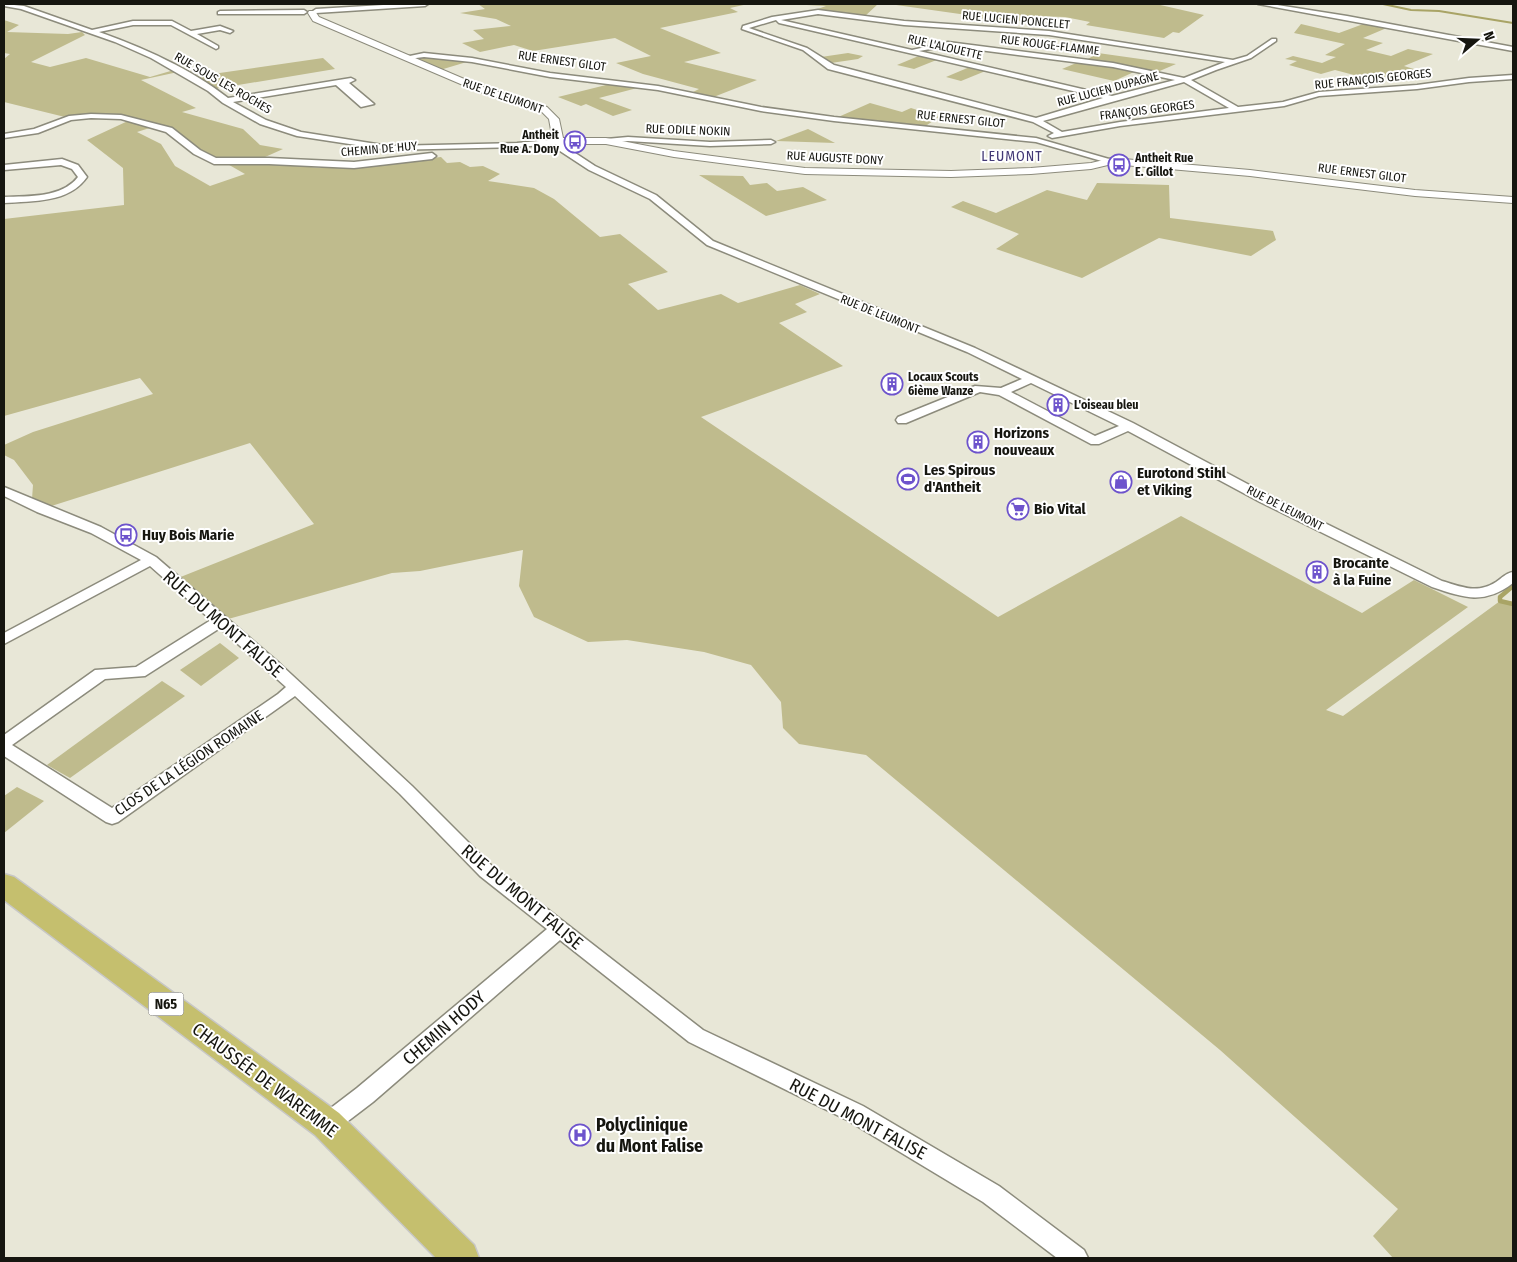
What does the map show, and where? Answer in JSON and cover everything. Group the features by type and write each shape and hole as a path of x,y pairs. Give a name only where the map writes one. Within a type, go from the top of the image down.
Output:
{"main road":[{"name":"CHAUSSÉE DE WAREMME","path":"4,885 327,1124 461,1258"}],"street":[{"name":"RUE SOUS LES ROCHES","path":"9,4 91,32 153,58 211,89 226,101 256,118 278,128 300,134 390,148 517,145 558,141"},
{"path":"220,13 425,4"},
{"path":"1261,4 1513,49"},
{"name":"RUE DE LEUMONT","path":"310,10 316,19 480,89 544,109 553,115 556,122 558,141 564,149 592,168 653,197 710,242 814,287 971,350 1129,426 1265,499 1428,580 1460,592 1476,595 1490,592 1513,576"},
{"name":"RUE LUCIEN PONCELET","path":"1059,133 1036,120 831,67 805,49 745,29 745,27 772,19 818,12 904,23 1050,33 1231,61"},
{"name":"RUE L'ALOUETTE","path":"772,19 1112,98"},
{"path":"91,32 133,24 172,23 216,47"},
{"path":"190,33 220,28 230,31"},
{"name":"RUE LUCIEN DUPAGNE","path":"1036,120 1112,98 1185,80 1231,61 1249,57 1274,40"},
{"name":"RUE ROUGE-FLAMME","path":"912,51 948,44 1077,59 1185,80"},
{"name":"RUE ERNEST GILOT","path":"408,57 424,55 472,60 550,75 658,88 761,109 846,121 1036,140 1112,161 1250,172 1415,193 1513,200"},
{"name":"RUE FRANÇOIS GEORGES","path":"1237,110 1284,104 1319,94 1417,87 1469,80 1513,77"},
{"path":"1185,80 1237,110"},
{"path":"226,101 344,81"},
{"name":"FRANÇOIS GEORGES","path":"1036,140 1059,133 1237,110"},
{"name":"CHEMIN DE HUY","path":"4,136 35,131 55,125 69,118 91,116 122,117 169,130 208,159 328,165 354,165 467,153 517,145"},
{"name":"RUE ODILE NOKIN","path":"606,141 628,139 710,144 771,142"},
{"name":"RUE AUGUSTE DONY","path":"558,141 606,141 674,154 805,171 923,174 1031,171 1091,166 1112,161"},
{"path":"4,167 62,162 75,167 83,177 79,185 66,192 44,197 4,200"},
{"path":"1002,392 1031,379"},
{"path":"902,420 979,388 1002,392 1095,441 1129,426"},
{"name":"RUE DU MONT FALISE","path":"4,491 42,509 96,530 151,560 295,687 406,790 486,871 696,1036 855,1113 990,1194 1076,1258"},
{"path":"4,639 151,560"},
{"path":"4,743 102,674 139,672 221,621"},
{"name":"CLOS DE LA LÉGION ROMAINE","path":"4,748 112,817 284,698 295,687"},
{"name":"CHEMIN HODY","path":"327,1124 358,1101 559,930"}],"shaded area":[{"path":"478,4 748,4 730,8 738,12 660,28 721,53 684,62 757,80 711,98 691,93 699,89 643,74 616,63 651,56 615,38 533,51 514,45 480,52 462,43 484,39 473,30 511,26 496,19 460,13 485,9"},
{"path":"787,4 878,4 864,17 815,10 826,6"},
{"path":"889,4 1156,4 1204,15 1179,33 1173,32 1164,38 1086,25 1090,22 1065,17 1031,16 1028,22 1014,20 1005,23 975,17 977,15 1029,16 960,14"},
{"path":"4,20 19,25 7,32 68,34 82,32 85,35 31,62 50,67 86,58 150,77 174,70 178,72 141,80 196,108 182,112 243,129 260,145 283,149 254,162 322,168 371,165 441,157 447,163 460,162 470,167 483,166 500,174 488,181 534,188 554,199 600,237 620,234 668,272 628,284 658,310 721,294 738,303 800,285 820,294 795,304 807,312 779,323 843,366 701,417 998,617 1181,516 1362,613 1414,580 1468,607 1326,710 1343,716 1500,601 1513,604 1513,1258 1393,1258 1373,1236 1398,1209 1220,1050 866,755 799,744 783,728 781,702 751,665 704,652 627,640 588,642 534,617 519,586 523,550 420,571 392,573 221,621 173,580 314,524 250,443 42,509 32,499 33,485 14,460 4,455 4,445 33,432 153,394 140,378 4,416 4,219 124,205 123,168 87,140 130,120 121,117 69,118 4,102 4,59 10,54 4,53","holes":["156,126 214,161 224,162 245,174 210,186 175,166 161,144 137,132"]},
{"path":"1366,23 1389,27 1363,38 1383,43 1366,50 1391,56 1408,49 1433,54 1404,66 1417,70 1373,80 1335,70 1321,74 1289,65 1297,61 1285,59 1293,56 1322,63 1336,57 1325,55 1345,44 1294,33 1301,24 1339,33"},
{"path":"848,53 863,56 858,59 831,63 821,57"},
{"path":"1098,53 1176,64 1155,73 1088,59"},
{"path":"921,55 939,59 914,69 897,65"},
{"path":"426,57 470,61 440,70 418,59"},
{"path":"323,58 335,69 214,89 192,77"},
{"path":"1081,61 1134,72 1114,81 1062,69"},
{"path":"972,66 988,70 961,81 946,77"},
{"path":"614,83 641,87 599,98 632,110 613,116 586,104 581,106 558,97"},
{"path":"870,103 902,112 911,108 939,117 924,127 836,118"},
{"path":"808,129 835,143 776,141"},
{"path":"699,175 743,176 750,185 767,183 777,191 803,187 827,200 766,216"},
{"path":"1097,183 1169,185 1170,218 1273,231 1276,240 1251,256 1159,238 1082,278 996,249 1019,234 951,207 963,201 996,213 1047,190 1087,200"},
{"path":"220,643 239,658 201,686 180,670"},
{"path":"162,681 185,696 70,778 47,765"},
{"path":"17,787 44,801 4,833 4,796"}],"waterway":[{"path":"1383,4 1411,10 1439,11 1513,23"},
{"path":"1513,586 1500,597 1500,601 1513,604"}],"place":[{"name":"Antheit Rue A. Dony","path":"575,142"},
{"name":"Antheit Rue E. Gillot","path":"1119,165"},
{"name":"Locaux Scouts 6ième Wanze","path":"892,384"},
{"name":"L'oiseau bleu","path":"1058,405"},
{"name":"Horizons nouveaux","path":"978,442"},
{"name":"Les Spirous d'Antheit","path":"908,479"},
{"name":"Eurotond Stihl et Viking","path":"1121,482"},
{"name":"Bio Vital","path":"1018,509"},
{"name":"Huy Bois Marie","path":"126,535"},
{"name":"Brocante à la Fuine","path":"1317,572"},
{"name":"Polyclinique du Mont Falise","path":"580,1135"}],"district":[{"name":"LEUMONT","path":"1012,156"}]}
